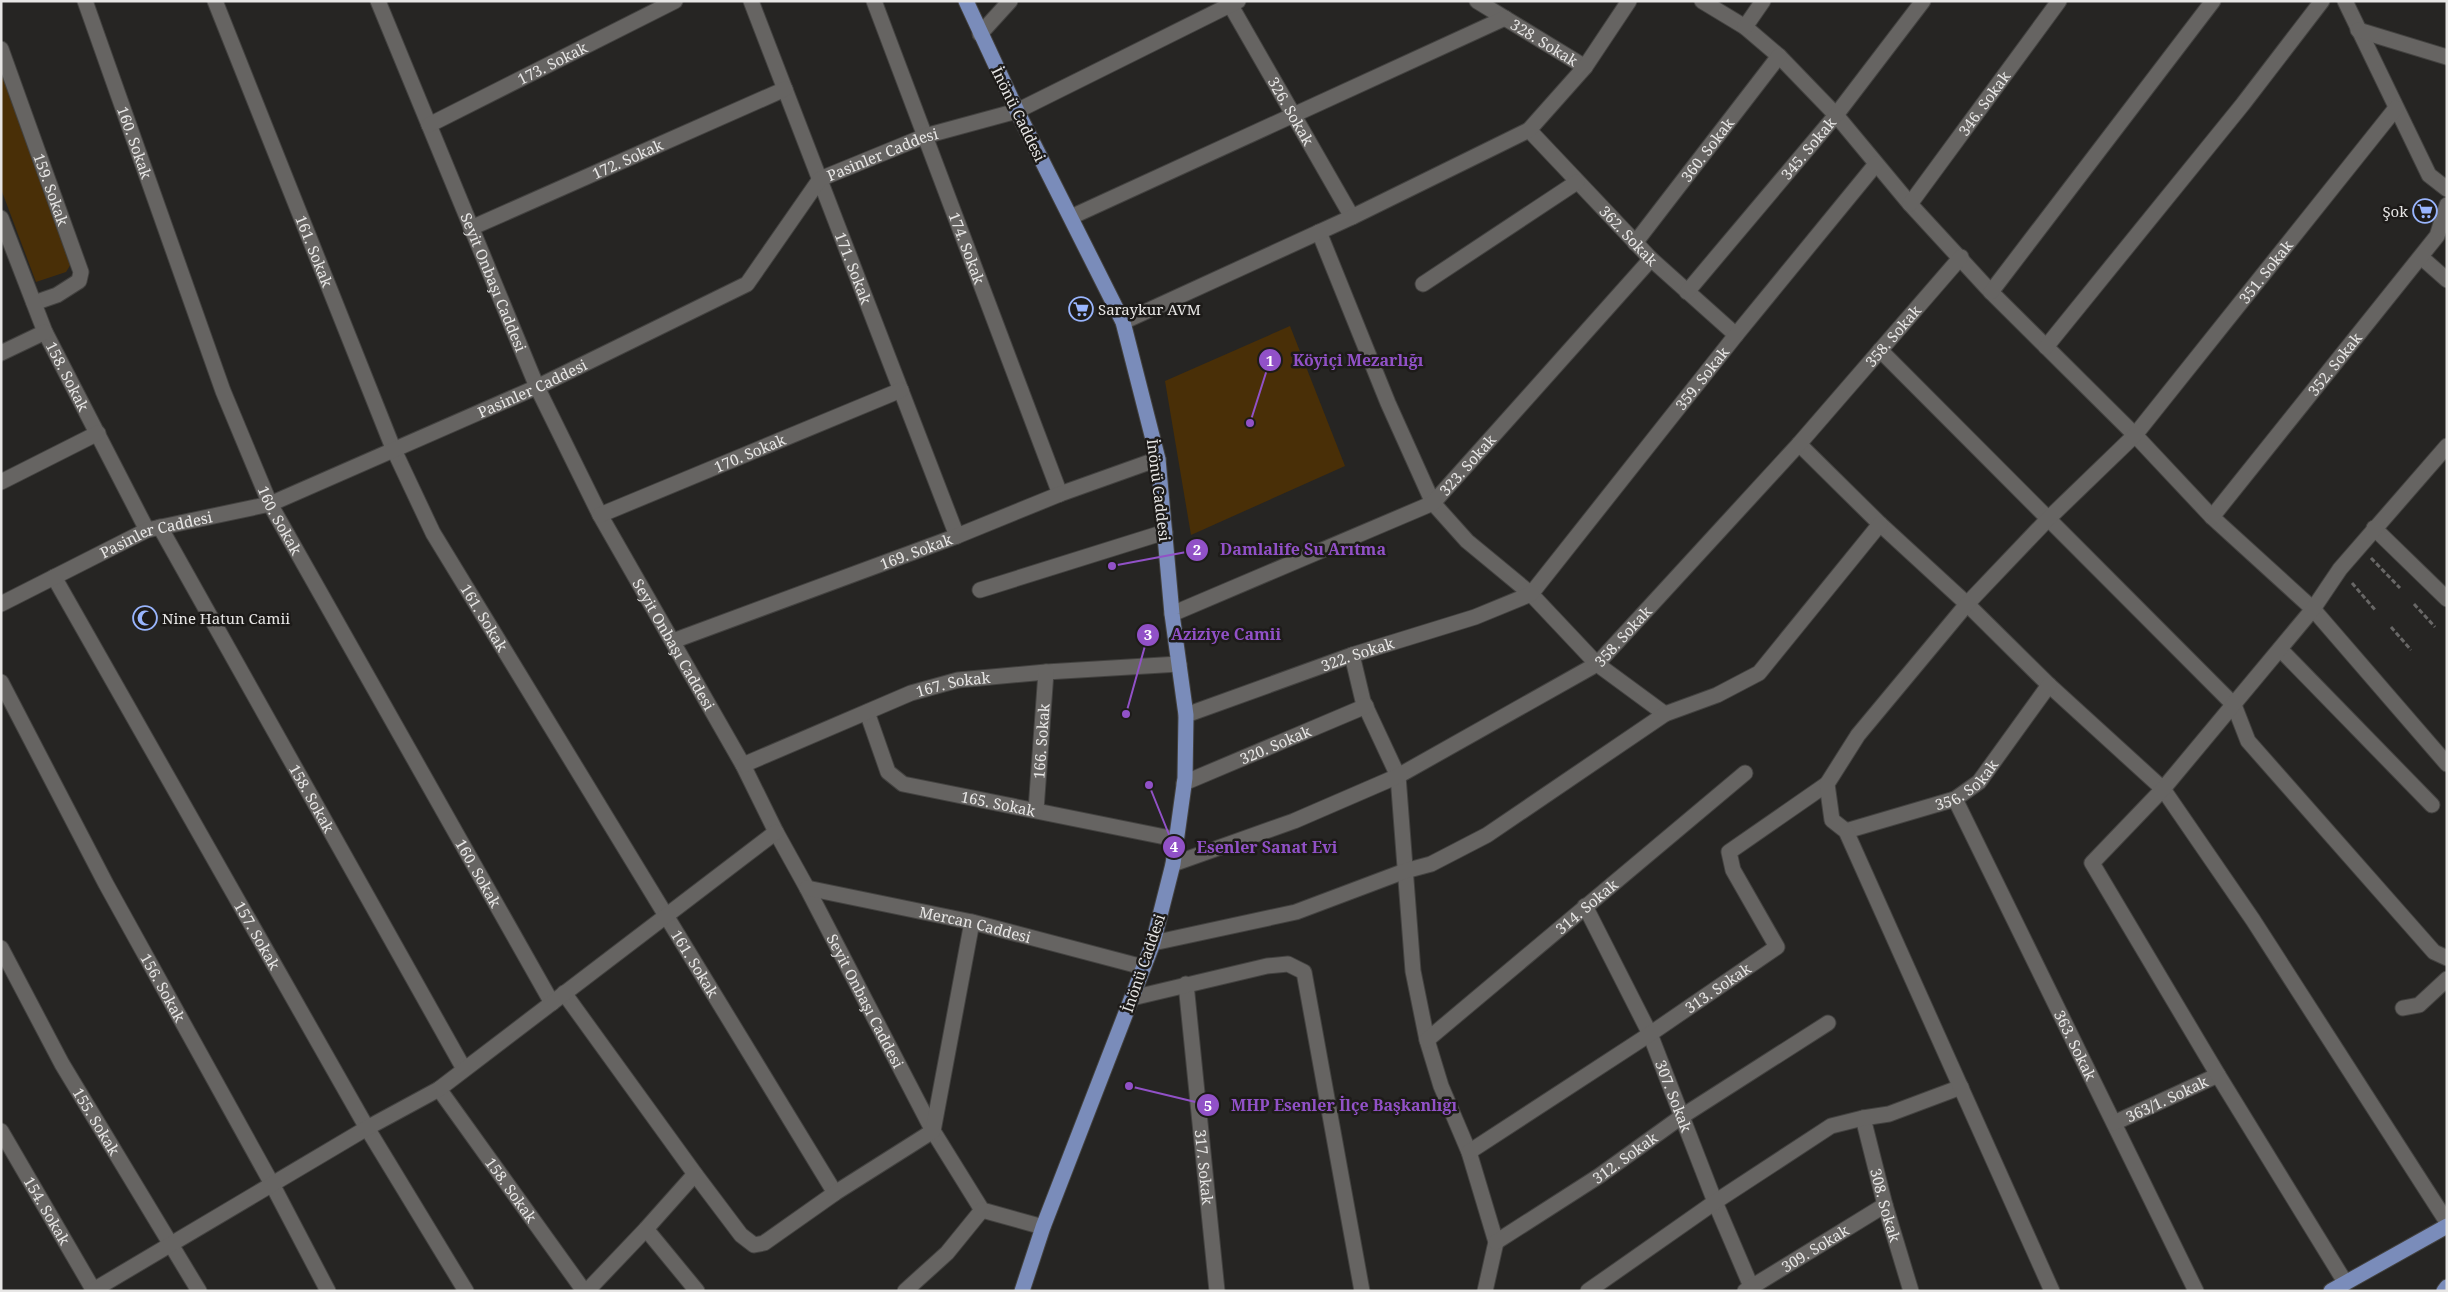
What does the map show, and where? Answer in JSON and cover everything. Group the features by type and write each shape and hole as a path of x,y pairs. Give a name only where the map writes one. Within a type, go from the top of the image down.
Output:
{"main road":[{"name":"İnönü Caddesi","path":"966,1 1017,111 1123,322 1158,459 1172,614 1186,715 1184,783 1173,864 1153,943 1043,1227 1022,1291"},
{"path":"2331,1291 2447,1226"},
{"path":"2444,1291 2447,1287"}],"street":[{"name":"160. Sokak","path":"85,1 223,391 270,504 558,998 741,1235 754,1245 764,1243 835,1193"},
{"name":"161. Sokak","path":"215,1 393,448 433,532 835,1193"},
{"name":"Seyit Onbaşı Caddesi","path":"378,1 537,387 600,514 743,765 776,832 933,1130 982,1210"},
{"name":"173. Sokak","path":"429,125 675,1"},
{"name":"171. Sokak","path":"751,1 957,536"},
{"name":"174. Sokak","path":"874,1 1060,494"},
{"path":"980,34 1010,1"},
{"name":"328. Sokak","path":"1477,1 1585,67"},
{"path":"1123,322 1352,217 1529,130 1585,67 1629,1"},
{"path":"1702,1 1745,27 1779,56 1836,115 1910,204 1991,292 2135,435 2212,517 2313,609 2447,764"},
{"path":"1745,27 1763,1"},
{"name":"345. Sokak","path":"1687,292 1836,115 1923,1"},
{"name":"346. Sokak","path":"1910,204 2058,1"},
{"path":"1991,292 2212,1"},
{"path":"2046,348 2243,104 2322,1"},
{"path":"2345,1 2428,175 2447,189"},
{"name":"Pasinler Caddesi","path":"1,604 153,528 270,504 393,448 537,387 747,284 820,178 925,136 1017,111 1235,3"},
{"name":"326. Sokak","path":"1235,3 1294,115 1352,217"},
{"path":"1071,217 1505,18"},
{"path":"2358,30 2447,57"},
{"name":"159. Sokak","path":"1,49 81,272 79,281 57,295 34,303"},
{"name":"360. Sokak","path":"1635,243 1779,56"},
{"name":"172. Sokak","path":"471,228 785,89"},
{"name":"351. Sokak","path":"1827,784 1858,735 1967,604 2048,519 2135,435 2396,108"},
{"name":"362. Sokak","path":"1529,130 1651,259 1736,335"},
{"name":"359. Sokak","path":"1531,594 1736,335 1876,164"},
{"path":"1423,284 1577,182"},
{"name":"352. Sokak","path":"2212,517 2437,236 2447,205"},
{"name":"158. Sokak","path":"1,218 45,332 98,433 464,1070"},
{"path":"1319,232 1388,403 1433,503 1467,541 1531,594 1597,664 1665,714"},
{"path":"2421,257 2447,280"},
{"name":"358. Sokak","path":"1173,864 1294,821 1398,776 1597,664 1799,444 1961,258"},
{"name":"323. Sokak","path":"1172,614 1433,503 1651,259"},
{"path":"1,352 45,332"},
{"path":"1880,350 2234,705 2248,741 2434,952 2447,958"},
{"name":"170. Sokak","path":"600,514 901,390"},
{"path":"1,482 98,433"},
{"path":"1799,444 1880,524 1967,604 2049,686 2163,789 2252,920 2447,1222"},
{"path":"2345,1282 2092,864 2163,789 2313,609 2340,569 2374,528 2444,454"},
{"name":"169. Sokak","path":"673,641 957,536 1060,494 1158,459"},
{"path":"1153,943 1296,912 1405,871 1430,864 1487,835 1665,714 1717,695 1759,673 1880,524"},
{"path":"2374,528 2447,599"},
{"path":"980,590 1165,532"},
{"name":"157. Sokak","path":"54,577 367,1128 466,1291"},
{"name":"322. Sokak","path":"1186,715 1352,655 1475,617 1531,594"},
{"path":"2280,649 2432,805"},
{"path":"1352,655 1366,706 1398,776 1413,971 1427,1040 1441,1086 1468,1152 1496,1242 1485,1291"},
{"name":"167. Sokak","path":"743,765 910,692 958,680 1046,672 1179,664"},
{"name":"166. Sokak","path":"1036,810 1046,672"},
{"name":"156. Sokak","path":"1,682 106,884 272,1184 328,1291"},
{"name":"356. Sokak","path":"1846,831 1956,799 1979,782 2049,686"},
{"name":"320. Sokak","path":"1184,783 1366,706"},
{"name":"165. Sokak","path":"867,712 888,772 902,784 1175,839"},
{"name":"314. Sokak","path":"1427,1040 1744,773"},
{"path":"1827,784 1832,820 1846,831 2052,1291"},
{"name":"313. Sokak","path":"1468,1152 1650,1034 1778,947 1733,870 1729,852 1827,784"},
{"name":"363. Sokak","path":"1956,799 2196,1291"},
{"path":"93,1291 367,1128 438,1089 776,832"},
{"name":"Mercan Caddesi","path":"807,888 972,922 1143,967"},
{"name":"307. Sokak","path":"1585,906 1650,1034 1681,1118 1750,1289"},
{"path":"835,1193 933,1130 972,922"},
{"name":"155. Sokak","path":"1,948 62,1064 199,1291"},
{"path":"1132,998 1267,966 1288,964 1304,972 1362,1291"},
{"path":"2403,1008 2419,1005 2447,979"},
{"name":"317. Sokak","path":"1186,984 1217,1291"},
{"name":"312. Sokak","path":"1496,1242 1600,1176 1681,1118 1828,1023"},
{"name":"363/1. Sokak","path":"2114,1123 2218,1075"},
{"path":"1588,1291 1715,1202 1831,1126 1889,1114 1960,1087"},
{"name":"158. Sokak","path":"438,1089 585,1291"},
{"name":"308. Sokak","path":"1863,1118 1884,1204 1911,1291"},
{"name":"154. Sokak","path":"1,1131 93,1291"},
{"path":"585,1291 646,1229 695,1174"},
{"name":"309. Sokak","path":"1750,1289 1884,1204"},
{"path":"905,1291 947,1252 982,1210 1043,1227"},
{"path":"646,1229 696,1291"}],"path":[{"path":"2360,545 2400,588"},
{"path":"2340,569 2376,611"},
{"path":"2414,604 2435,627"},
{"path":"2391,627 2411,650"}],"shaded area":[{"path":"1,65 71,264 66,272 36,282 1,189"},
{"path":"1290,326 1345,466 1191,535 1165,381"}],"place":[{"name":"Şok","path":"2425,211"},
{"name":"Saraykur AVM","path":"1081,309"},
{"name":"Köyiçi Mezarlığı","path":"1250,423"},
{"name":"Damlalife Su Arıtma","path":"1112,566"},
{"name":"Nine Hatun Camii","path":"145,618"},
{"name":"Aziziye Camii","path":"1126,714"},
{"name":"Esenler Sanat Evi","path":"1149,785"},
{"name":"MHP Esenler İlçe Başkanlığı","path":"1129,1086"}]}
